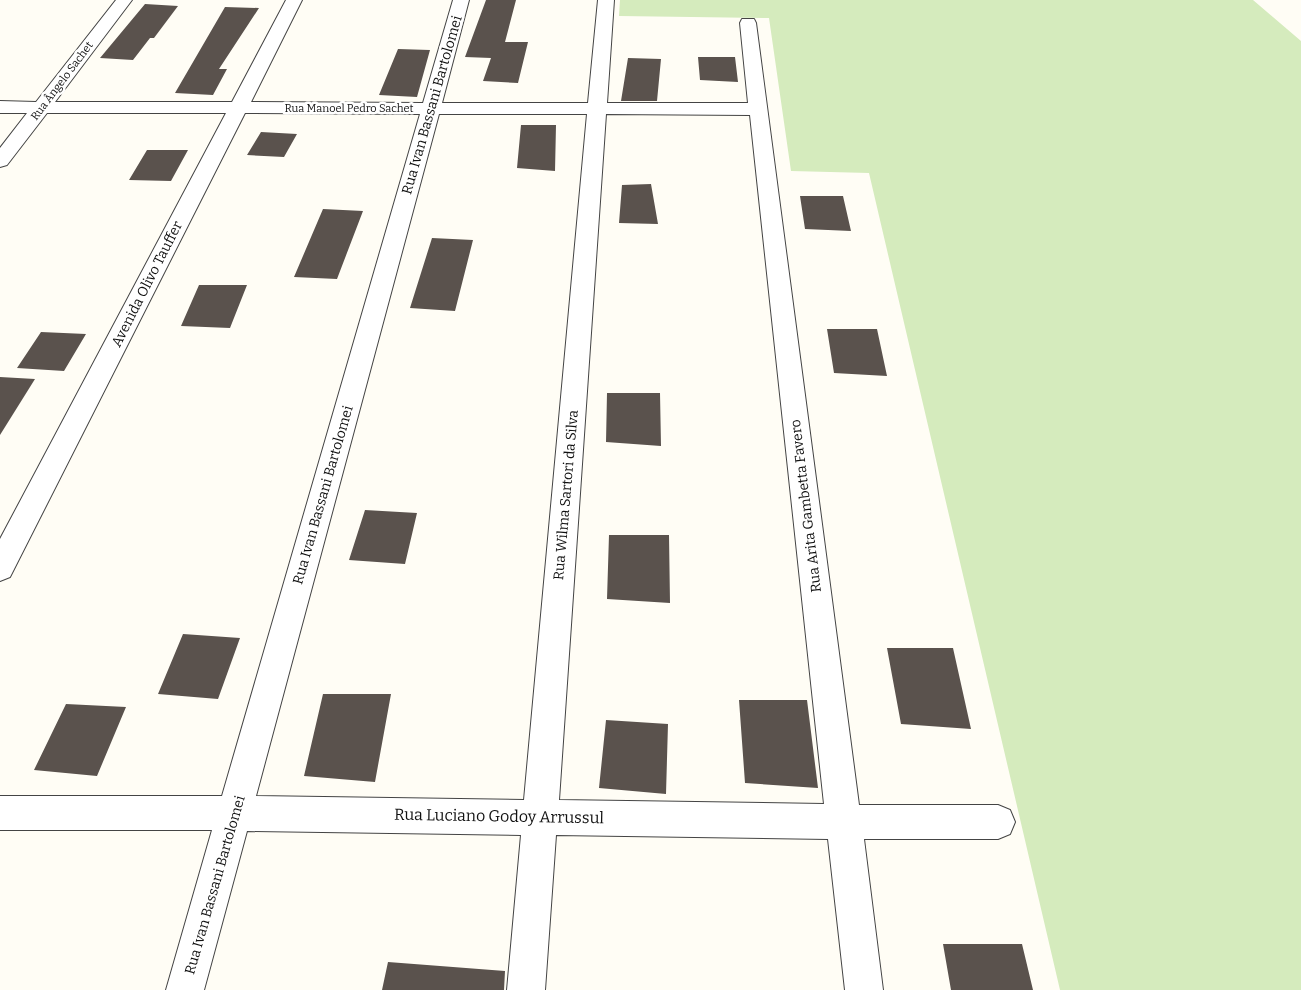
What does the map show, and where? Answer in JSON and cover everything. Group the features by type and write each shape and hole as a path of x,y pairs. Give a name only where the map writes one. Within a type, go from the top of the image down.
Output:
{"street":[{"name":"Rua Ângelo Sachet","path":"0,161 124,0"},
{"name":"Avenida Olivo Tauffer","path":"0,568 294,0"},
{"name":"Rua Ivan Bassani Bartolomei","path":"185,990 462,0"},
{"name":"Rua Wilma Sartori da Silva","path":"526,990 606,0"},
{"name":"Rua Arita Gambetta Favero","path":"748,23 864,990"},
{"name":"Rua Manoel Pedro Sachet","path":"0,107 758,109"},
{"name":"Rua Luciano Godoy Arrussul","path":"0,813 235,813 540,816 843,822 998,822"}],"green space":[{"path":"620,0 1253,0 1301,41 1301,990 1060,990 869,173 791,171 769,18 619,16"}],"building":[{"path":"486,0 516,0 505,42 528,42 518,83 483,81 491,58 465,57"},
{"path":"145,4 178,6 154,38 150,38 133,60 100,58"},
{"path":"225,7 259,8 219,69 227,69 213,95 175,93"},
{"path":"398,49 430,50 417,97 379,95"},
{"path":"698,57 735,57 738,82 700,80"},
{"path":"628,58 661,59 657,101 621,101"},
{"path":"521,125 556,125 555,171 517,168"},
{"path":"261,132 297,134 284,157 247,155"},
{"path":"147,150 188,150 171,181 129,180"},
{"path":"651,184 658,224 619,223 622,185"},
{"path":"800,196 843,196 851,231 805,229"},
{"path":"323,209 363,211 337,279 294,277"},
{"path":"432,238 473,240 455,311 410,308"},
{"path":"199,285 247,285 230,328 181,326"},
{"path":"827,329 877,329 887,376 834,373"},
{"path":"41,332 86,334 64,371 17,368"},
{"path":"0,377 35,379 0,435"},
{"path":"607,393 660,393 661,446 606,442"},
{"path":"365,510 417,513 405,564 349,560"},
{"path":"609,535 669,535 670,603 607,599"},
{"path":"183,634 240,638 218,699 158,694"},
{"path":"887,648 953,648 971,729 901,724"},
{"path":"323,694 391,694 375,782 304,776"},
{"path":"739,700 807,700 818,788 745,783"},
{"path":"66,704 126,707 97,776 34,770"},
{"path":"606,720 668,724 666,794 599,788"},
{"path":"943,944 1022,944 1033,990 951,990"},
{"path":"388,962 505,971 504,990 382,990"}]}
